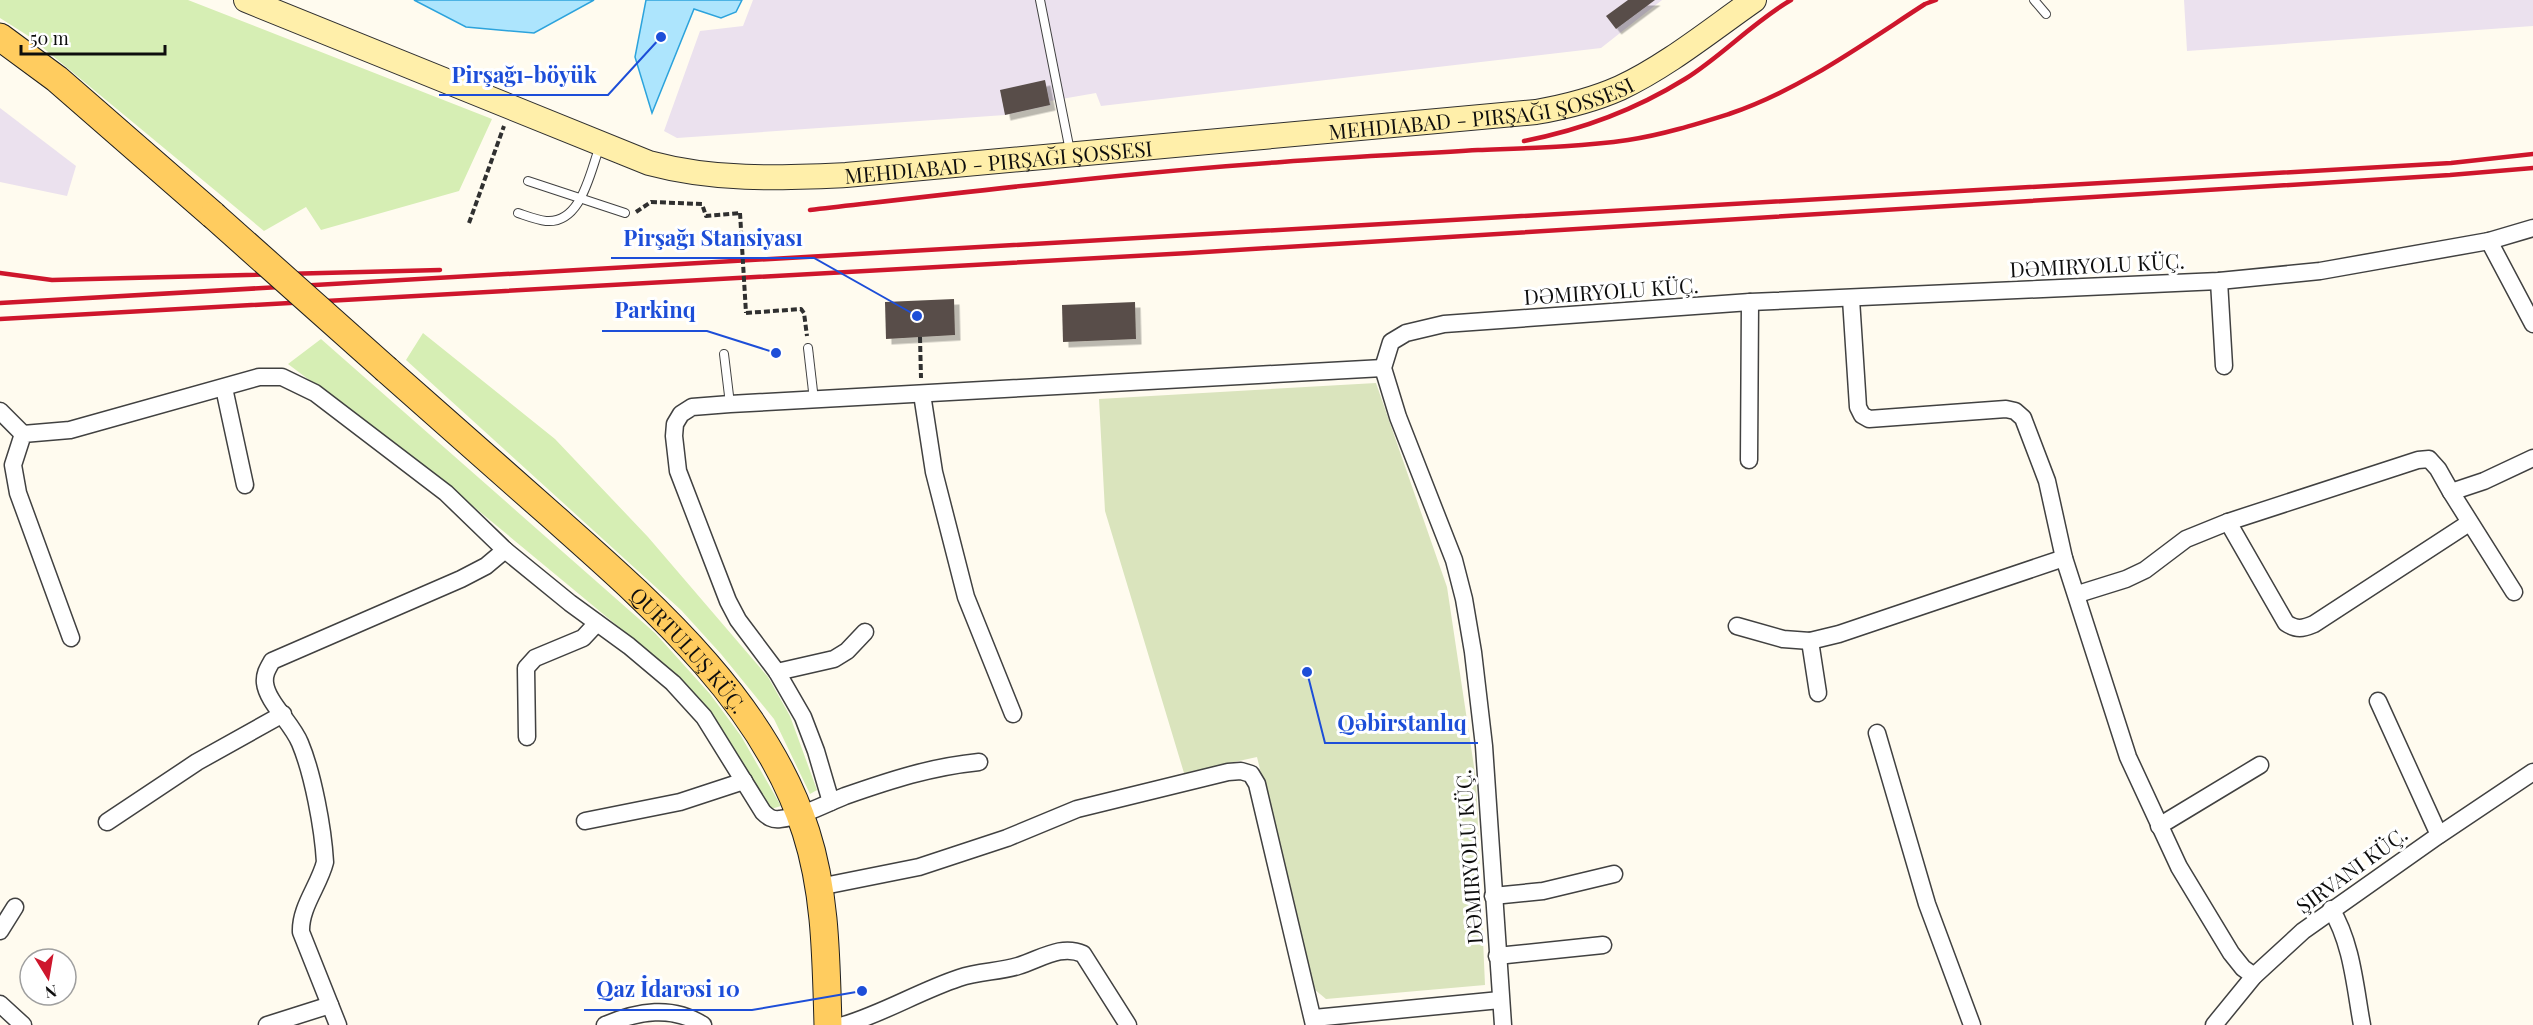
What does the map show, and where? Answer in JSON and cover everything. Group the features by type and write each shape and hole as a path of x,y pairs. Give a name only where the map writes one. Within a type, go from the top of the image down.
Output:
{"main road":[{"path":"246,0 600,146 674,170 702,176 748,178 846,175 1497,117 1563,107 1620,88 1647,73 1754,0"},
{"name":"QURTULUŞ KÜÇ.","path":"0,37 57,79 213,215 597,556 690,647 763,739 800,814 819,886 825,944 828,1025"}],"street":[{"name":"DƏMIRYOLU KÜÇ.","path":"1503,1025 1484,746 1473,652 1464,599 1454,560 1398,417 1383,368 1391,342 1406,333 1444,324 1750,303 2219,281 2320,272 2489,241 2533,228"},
{"path":"2489,241 2533,324"},
{"path":"2219,281 2224,366"},
{"path":"1851,298 1858,407 1862,415 1869,419 1994,410 2015,411 2022,418 2047,481 2064,558 2078,594 2128,757 2158,826 2179,867 2231,953 2243,968 2254,976"},
{"path":"1749,460 1750,303"},
{"path":"831,802 803,717 777,672 738,620 728,601 678,471 674,436 675,424 681,414 692,407 730,404 1383,368"},
{"path":"0,411 23,434 70,430 224,388 259,376 282,377 315,393 446,493 505,550 673,683 704,717 770,818 779,819 800,814 907,774 940,766 979,762"},
{"path":"224,388 245,485"},
{"path":"922,394 933,472 966,597 1012,714"},
{"path":"23,434 13,465 18,493 71,638"},
{"path":"2451,492 2533,458"},
{"path":"2078,594 2126,579 2145,570 2186,539 2228,522 2418,460 2429,459 2434,463 2469,523 2514,592"},
{"path":"2228,522 2286,623 2295,629 2303,629 2314,624 2469,523"},
{"path":"338,1025 301,932 300,918 322,875 324,851 306,758 300,742 265,684 265,674 272,661 461,579 486,566 505,550"},
{"path":"1737,626 1783,639 1809,641 1839,634 2064,558"},
{"path":"527,737 526,668 535,658 583,638 597,623"},
{"path":"777,672 834,659 847,651 865,632"},
{"path":"1809,641 1818,693"},
{"path":"2378,701 2439,835"},
{"path":"107,822 197,762 283,714"},
{"path":"1877,733 1927,904 1972,1025"},
{"path":"2158,826 2260,765"},
{"path":"819,886 919,867 1102,801 1240,771 1251,774 1257,784 1314,1021 1500,999"},
{"name":"ŞIRVANI KÜÇ.","path":"2214,1025 2254,976 2274,956 2331,909 2533,772"},
{"path":"585,821 680,802 744,781"},
{"path":"1493,896 1543,891 1614,874"},
{"path":"0,931 15,907"},
{"path":"2331,909 2339,922 2346,943 2362,1025"},
{"path":"1497,956 1603,945"},
{"path":"844,1025 960,978 984,971 1014,968 1062,950 1072,949 1083,954 1128,1025"},
{"path":"0,1004 23,1025"},
{"path":"267,1025 330,1005"},
{"path":"605,1025 635,1014 657,1011 678,1014 703,1025"}],"lane":[{"path":"1040,0 1071,154"},
{"path":"2034,0 2046,14"},
{"path":"518,213 545,221 573,212 600,146"},
{"path":"528,181 625,213"},
{"path":"808,348 814,400"},
{"path":"724,354 730,404"}],"path":[{"path":"469,223 510,108"},
{"path":"625,213 634,213 651,202 702,204 706,216 741,213 746,313 801,309 804,313 808,348"},
{"path":"920,337 922,394"}],"shaded area":[{"path":"753,0 1662,0 1601,48 1101,106 1096,93 1050,101 1051,105 1005,115 677,138 664,131 700,31 743,26"},
{"path":"2184,0 2533,0 2533,26 2187,51"},
{"path":"0,108 76,166 67,196 0,182"}],"green space":[{"path":"0,0 188,0 492,119 459,191 321,230 306,207 264,231 30,37 0,18"},
{"path":"423,333 555,439 648,537 768,677 790,716 817,790 810,794 774,719 721,654 681,610 406,360"},
{"path":"321,339 655,633 710,694 741,736 781,806 771,809 727,737 698,697 649,652 433,473 288,364"},
{"path":"1376,383 1447,587 1476,780 1485,985 1326,999 1314,989 1257,757 1184,773 1105,511 1099,399"}],"water":[{"path":"414,0 594,0 534,33 466,27"},
{"path":"646,0 742,0 736,12 721,18 694,9 652,113 635,57"}],"building":[{"path":"1628,0 1655,0 1616,29 1606,16"},
{"path":"1045,80 1050,105 1005,115 1000,90"},
{"path":"954,299 955,335 886,339 885,302"},
{"path":"1135,302 1136,339 1063,342 1062,305"}],"railway":[{"path":"1524,141 1607,118 1666,90 1699,70 1764,18 1791,0"},
{"path":"810,210 1046,183 1223,166 1572,146 1641,138 1729,114 1781,92 1830,65 1925,4 1936,0"},
{"path":"0,303 2451,163 2533,154"},
{"path":"0,319 1189,253 2533,168"},
{"path":"0,273 52,280 440,270"}],"place":[{"name":"Pirşağı-böyük","path":"661,37"},
{"name":"Pirşağı Stansiyası","path":"917,316"},
{"name":"Parkinq","path":"776,353"},
{"name":"Qəbirstanlıq","path":"1307,672"},
{"name":"Qaz İdarəsi 10","path":"862,991"}]}
